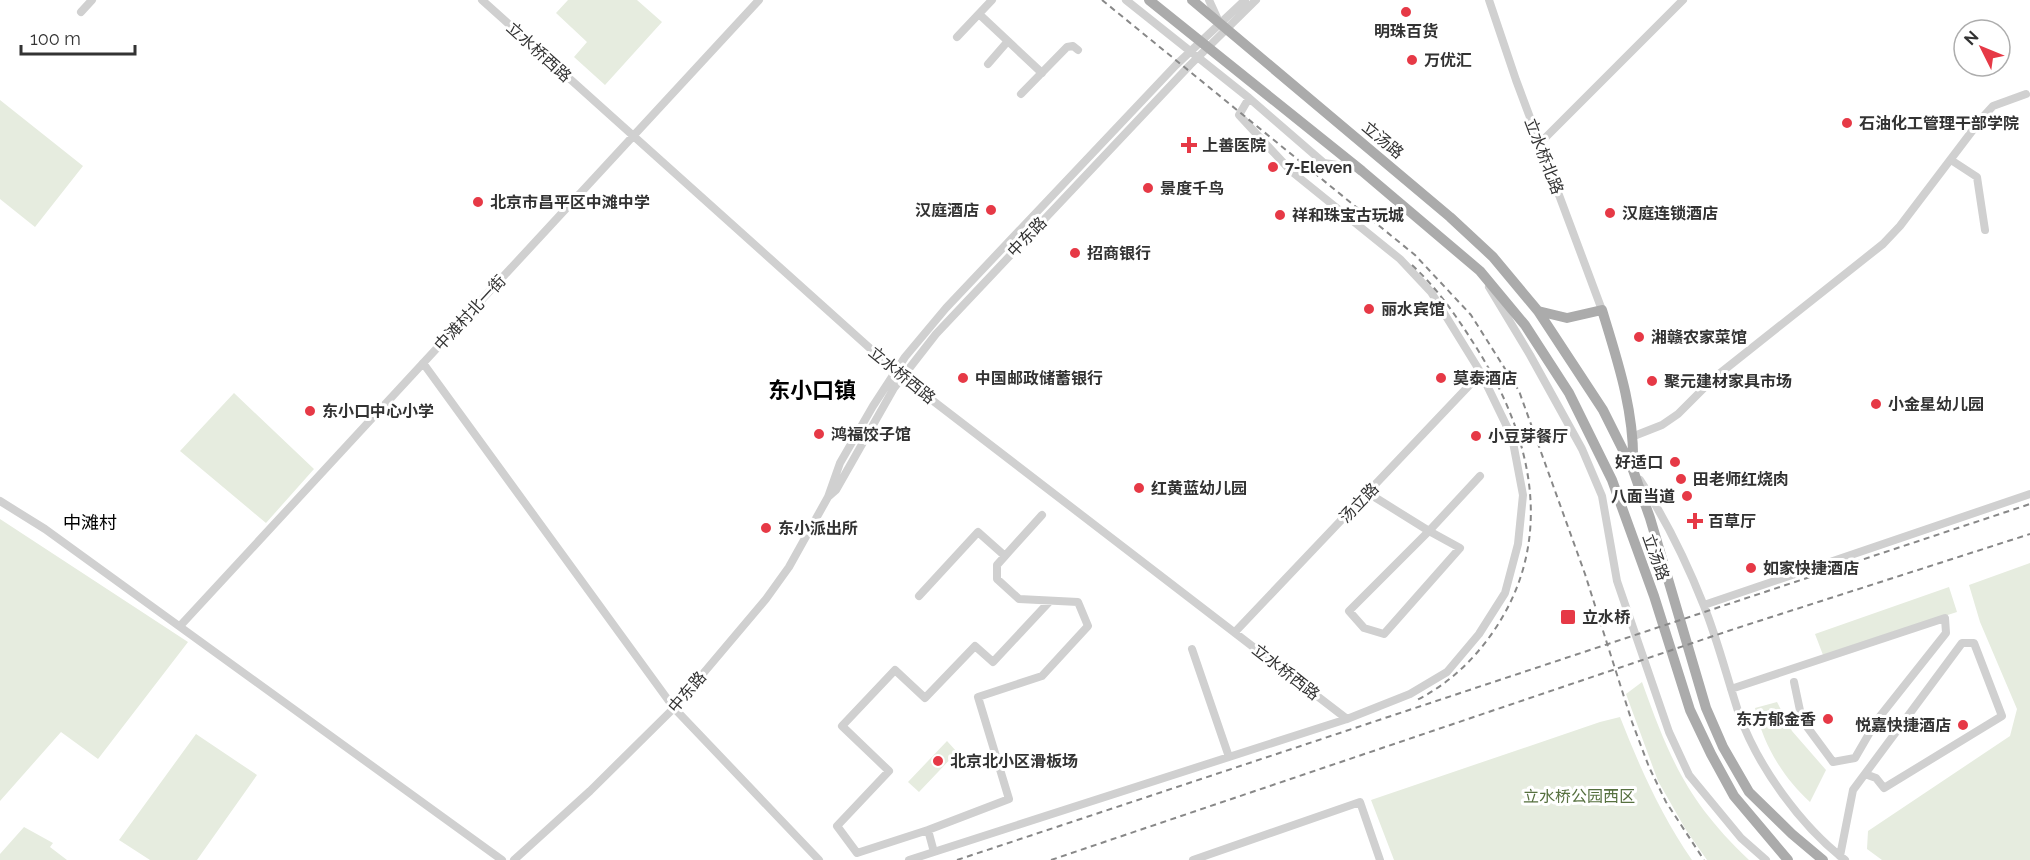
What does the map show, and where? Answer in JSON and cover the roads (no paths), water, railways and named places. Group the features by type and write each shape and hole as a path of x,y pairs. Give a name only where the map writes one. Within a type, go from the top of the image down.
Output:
{"main road":[{"name":"立汤路","path":"1149,0 1358,168 1480,271 1525,325 1569,393 1593,437 1612,480 1650,585 1690,710 1734,796 1788,860"},
{"name":"立汤路","path":"1192,0 1450,217 1492,257 1538,310 1603,410 1633,470 1650,518 1706,708 1723,747 1749,792 1791,834 1823,860"},
{"path":"1538,310 1567,318 1602,310 1623,379 1634,436 1633,470"}],"street":[{"path":"81,12 92,0"},
{"name":"立水桥西路","path":"482,0 899,374 1347,719"},
{"name":"中滩村北一街","path":"180,626 759,0"},
{"path":"957,37 992,0"},
{"path":"1126,0 1249,98 1324,163 1358,168"},
{"name":"立汤路","path":"1209,0 1223,28"},
{"name":"中东路","path":"1223,28 1245,0"},
{"name":"中东路","path":"514,860 590,792 674,708 766,599 789,567 828,497 836,490 899,374 954,299 1190,51 1204,44 1256,0"},
{"name":"立水桥北路","path":"1489,0 1539,144 1602,310"},
{"path":"1539,144 1683,0"},
{"path":"979,14 1042,72"},
{"path":"987,64 1008,41"},
{"name":"中东路","path":"899,374 954,313 1198,57 1204,44"},
{"path":"1021,94 1067,47 1078,50"},
{"path":"1634,436 1662,425 1678,414 1714,378 1883,244 1993,106 2025,94"},
{"path":"909,860 1347,719 1410,694 1447,672 1479,634 1505,593 1518,544 1523,495 1512,437 1481,373 1431,292 1400,260 1291,171 1239,115 1249,98"},
{"path":"1951,160 1977,177 1985,230"},
{"name":"立汤路","path":"1480,271 1509,325 1530,354 1582,449 1602,496 1617,581 1669,732 1684,764 1714,808 1741,838 1766,860"},
{"path":"423,363 674,708 819,860"},
{"name":"汤立路","path":"1235,632 1481,373"},
{"name":"立汤路","path":"1633,470 1657,507 1704,605 1740,717 1770,774 1808,824 1843,858"},
{"path":"1368,493 1429,531 1460,548 1384,634 1364,627 1349,610 1429,531 1480,476"},
{"path":"1704,605 2030,494"},
{"path":"0,501 45,529 502,860"},
{"path":"1042,516 997,565 997,579 1019,599 1078,602 1088,626 1042,676 978,697 1009,799 928,830 857,853 837,826 889,771 842,726 895,670 925,698 975,646 993,662 1050,601"},
{"path":"919,596 978,532 1005,556"},
{"path":"1731,689 1944,618 1946,633 1877,720 1854,758 1833,762 1803,720 1794,682"},
{"path":"1843,858 1853,790 1962,643 1974,643 2002,716 1884,788 1876,778 1865,774"},
{"path":"1192,649 1229,757"},
{"path":"1193,860 1360,802 1380,860"},
{"path":"928,830 934,852"}],"railway":[{"path":"1102,0 1415,255 1471,315 1519,391 1585,574 1632,722 1649,767 1666,802 1704,860"},
{"path":"1412,265 1454,314 1495,381 1511,416 1523,452 1530,488 1531,524 1525,561 1513,597 1493,632 1459,671 1439,687 1417,700"},
{"path":"957,860 2030,504"},
{"path":"1051,860 1734,629 2030,534"}],"place":[{"name":"明珠百货","path":"1406,12"},
{"name":"万优汇","path":"1412,60"},
{"name":"石油化工管理干部学院","path":"1847,123"},
{"name":"上善医院","path":"1189,145"},
{"name":"7-Eleven","path":"1273,167"},
{"name":"景度千鸟","path":"1148,188"},
{"name":"北京市昌平区中滩中学","path":"478,202"},
{"name":"汉庭酒店","path":"991,210"},
{"name":"汉庭连锁酒店","path":"1610,213"},
{"name":"祥和珠宝古玩城","path":"1280,215"},
{"name":"招商银行","path":"1075,253"},
{"name":"丽水宾馆","path":"1369,309"},
{"name":"湘赣农家菜馆","path":"1639,337"},
{"name":"中国邮政储蓄银行","path":"963,378"},
{"name":"莫泰酒店","path":"1441,378"},
{"name":"聚元建材家具市场","path":"1652,381"},
{"name":"小金星幼儿园","path":"1876,404"},
{"name":"东小口中心小学","path":"310,411"},
{"name":"鸿福饺子馆","path":"819,434"},
{"name":"小豆芽餐厅","path":"1476,436"},
{"name":"好适口","path":"1675,462"},
{"name":"田老师红烧肉","path":"1681,479"},
{"name":"红黄蓝幼儿园","path":"1139,488"},
{"name":"八面当道","path":"1687,496"},
{"name":"百草厅","path":"1695,521"},
{"name":"东小派出所","path":"766,528"},
{"name":"如家快捷酒店","path":"1751,568"},
{"name":"立水桥","path":"1568,617"},
{"name":"东方郁金香","path":"1828,719"},
{"name":"悦嘉快捷酒店","path":"1963,725"},
{"name":"北京北小区滑板场","path":"938,761"}],"district":[{"name":"东小口镇","path":"812,390"},
{"name":"中滩村","path":"90,522"}],"park label":[{"name":"立水桥公园西区","path":"1579,796"}]}
